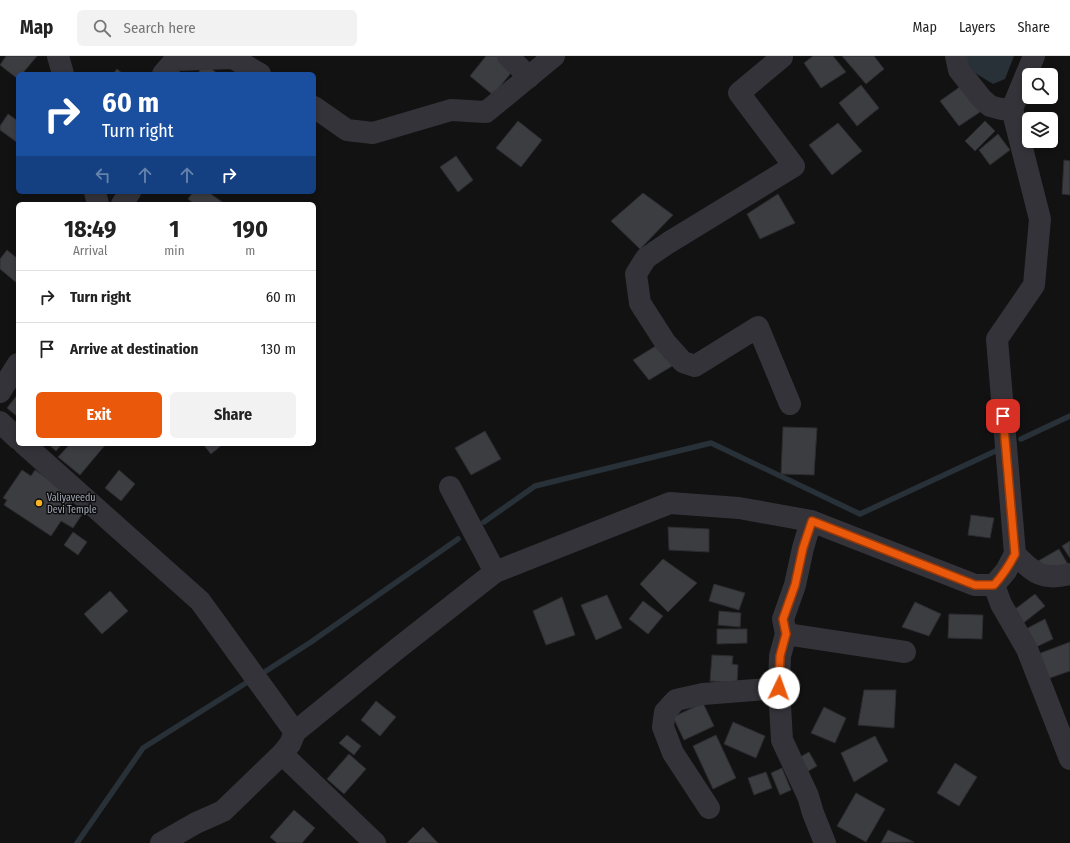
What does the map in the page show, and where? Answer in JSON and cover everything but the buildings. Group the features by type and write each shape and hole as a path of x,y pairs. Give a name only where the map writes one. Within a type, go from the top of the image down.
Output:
{"street":[{"path":"58,56 62,72"},
{"path":"508,56 529,77"},
{"path":"316,108 348,130 373,133 451,110 486,112 554,56"},
{"path":"782,56 739,93 794,166 646,258 636,274 640,302 665,342 683,362 695,366 758,327 790,404"},
{"path":"956,56 959,70 982,100 990,106 1002,109 1012,109"},
{"path":"994,585 1006,570 1015,554 997,339 1034,285 1040,219 1012,109 1034,56"},
{"path":"171,63 233,58 257,72"},
{"path":"0,392 16,367"},
{"path":"0,422 16,437"},
{"path":"26,446 200,601 295,732"},
{"path":"450,487 495,572"},
{"path":"161,843 223,811 282,754 290,744 295,732 495,572 670,503 738,508 812,521 975,585 994,585"},
{"path":"812,521 803,548 795,585 783,619 786,634 780,656 779,688 782,740 808,796 812,813 825,843"},
{"path":"1015,554 1028,568 1044,576 1061,576 1070,574"},
{"path":"994,585 1001,604 1027,649 1070,759"},
{"path":"786,634 905,652"},
{"path":"709,808 673,753 664,727 665,712 676,700 703,694 779,688"},
{"path":"282,754 375,843"}],"shaded area":[{"path":"959,56 1014,56 1005,79 993,84 975,73"}],"waterway":[{"path":"1021,439 1070,416"},
{"path":"484,522 535,486 711,443 860,514 1000,449"},
{"path":"266,671 311,642 458,539"},
{"path":"77,843 143,748 246,683"}],"place":[{"name":"Valiyaveedu Devi Temple","path":"39,503"}],"route":[{"path":"779,688 780,656 786,634 783,619 788,601 795,585 799,562 812,521 975,585 994,585 1000,578 1015,554 1003,416"}]}
